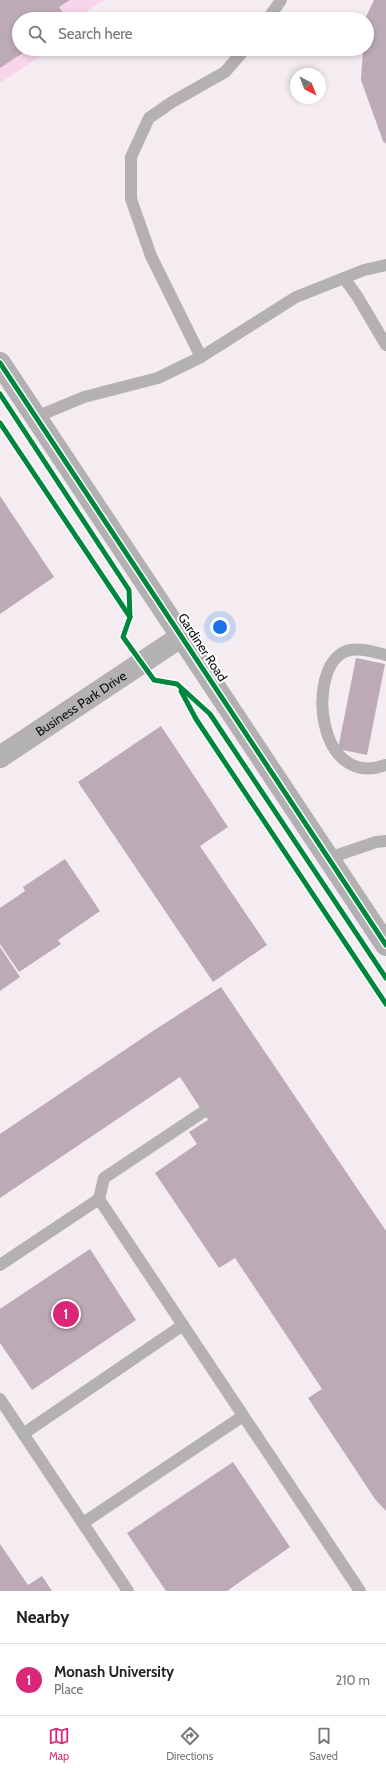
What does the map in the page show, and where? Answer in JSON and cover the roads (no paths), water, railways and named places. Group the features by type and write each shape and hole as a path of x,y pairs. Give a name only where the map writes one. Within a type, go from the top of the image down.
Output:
{"street":[{"name":"Gardiner Road","path":"0,363 386,945"},
{"name":"Business Park Drive","path":"0,757 182,636"}],"lane":[{"path":"273,12 281,0"},
{"path":"201,357 151,256 131,199 131,157 149,118 172,102 225,72 239,56"},
{"path":"36,417 84,397 158,378 201,357 296,297 364,270 386,265"},
{"path":"344,278 357,296 386,345"},
{"path":"386,655 357,649 344,652 331,664 324,680 322,713 329,740 343,761 360,768 386,765"},
{"path":"329,858 376,842 386,841"},
{"path":"0,1265 99,1199 104,1178 203,1112"},
{"path":"99,1199 360,1591"},
{"path":"23,1434 183,1325"},
{"path":"0,1399 128,1591"},
{"path":"83,1523 243,1416"}],"place":[{"name":"Monash University","path":"66,1314"}]}
